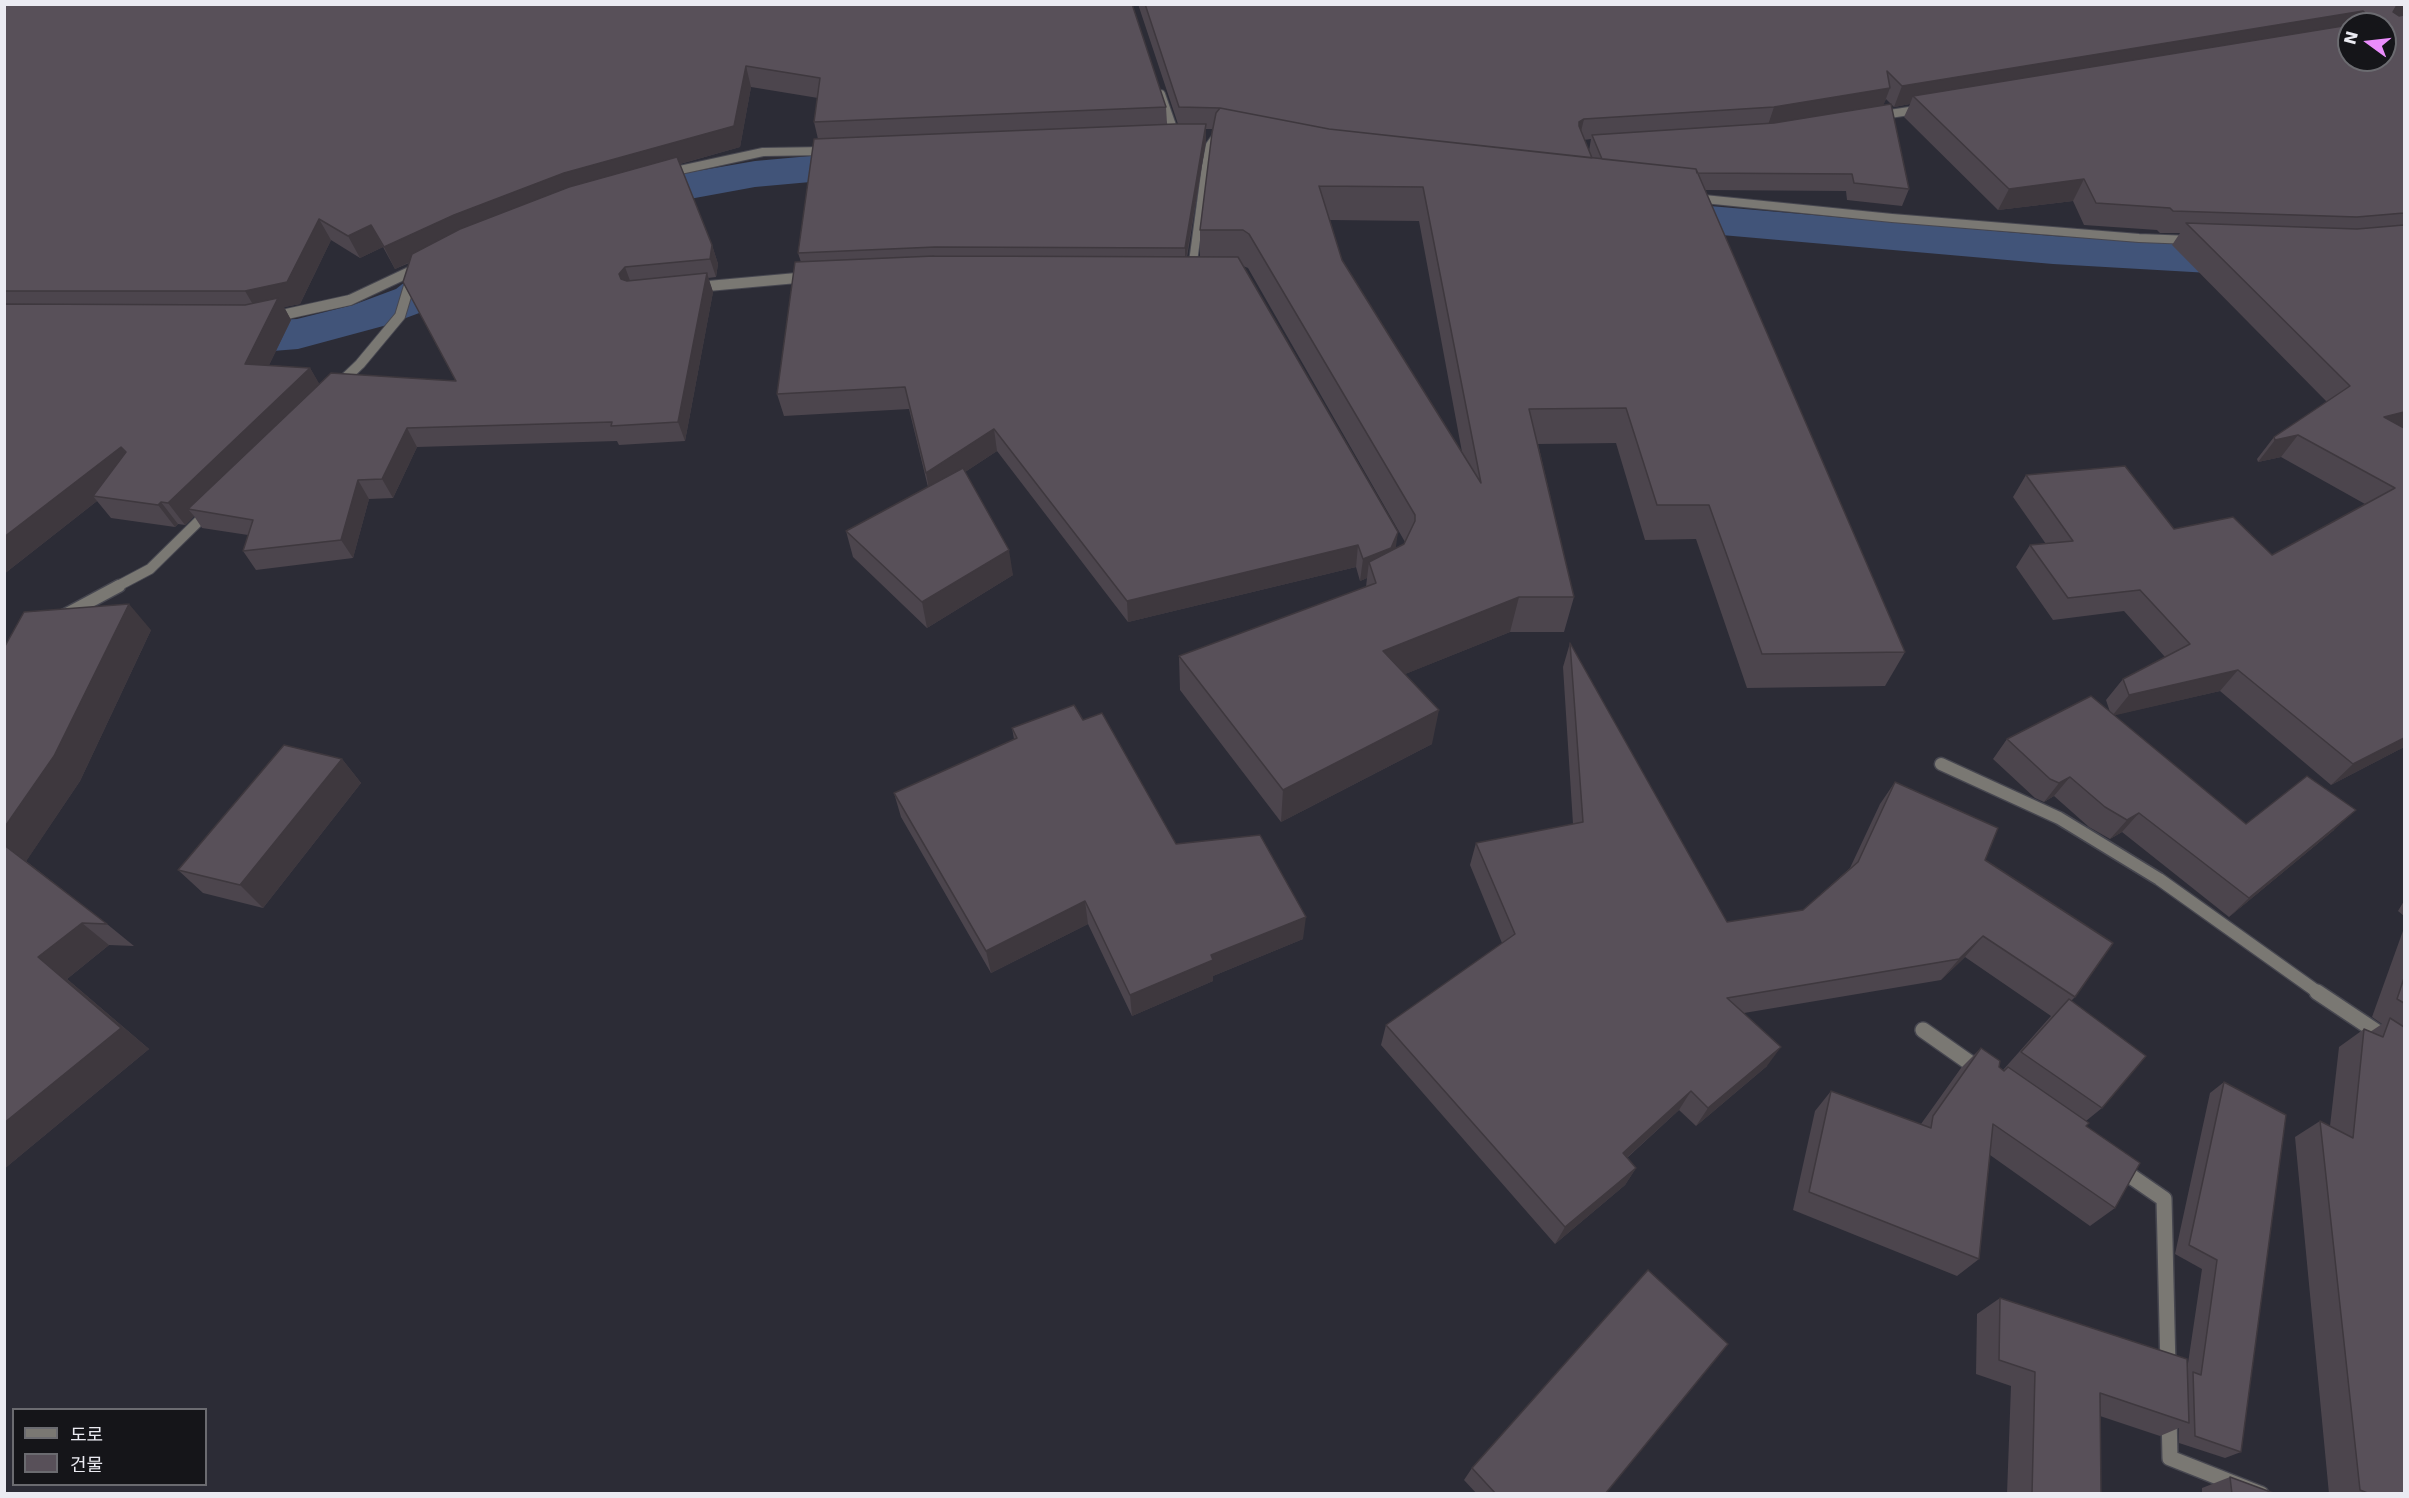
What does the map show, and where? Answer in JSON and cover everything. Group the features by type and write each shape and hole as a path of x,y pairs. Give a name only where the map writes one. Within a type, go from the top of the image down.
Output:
{"street":[{"path":"1157,80 1175,134"},
{"path":"1866,118 1934,107"},
{"path":"1163,135 1185,134"},
{"path":"1206,134 1228,137"},
{"path":"1181,271 1197,271 1206,166 1210,146 1217,135"},
{"path":"661,174 763,152 832,150"},
{"path":"1680,197 1904,219 2139,238 2199,240"},
{"path":"259,320 350,300 425,264"},
{"path":"335,388 360,364 400,316 414,270"},
{"path":"689,287 824,276"},
{"path":"57,620 150,568 217,503"},
{"path":"1941,764 2059,818 2159,879 2320,994 2404,1050"},
{"path":"1923,1030 1990,1077"},
{"path":"2106,1159 2164,1199 2170,1458 2261,1494"}],"building":[{"path":"4,4 1132,4 1166,107 814,122 820,78 746,66 734,126 564,173 454,215 384,247 371,225 348,236 319,219 287,282 245,291 4,291"},
{"path":"1145,4 2398,4 2393,12 2337,12 2337,15 1902,86 1887,71 1890,88 1774,107 1584,119 1579,122 1579,126 1592,158 1329,129 1220,108 1179,107"},
{"path":"2397,15 2404,15 2404,213 2357,217 2173,211 2170,208 2096,203 2084,179 2009,189 1913,96 2337,27 2337,72 2397,72"},
{"path":"1891,104 1909,189 1854,183 1852,174 1697,173 1696,169 1602,159 1592,135 1774,123"},
{"path":"1220,108 1329,129 1696,169 1905,652 1762,654 1709,505 1657,505 1626,408 1529,409 1574,597 1519,597 1383,651 1439,710 1283,790 1179,656 1376,583 1369,562 1404,544 1415,521 1415,515 1249,234 1243,230 1200,230 1216,113","holes":["1319,186 1423,187 1481,483 1342,260"]},
{"path":"1206,124 1185,248 935,247 798,253 814,139"},
{"path":"677,157 712,245 710,259 625,267 619,274 621,279 627,281 707,273 678,422 611,426 612,422 407,428 382,479 358,480 341,540 243,551 253,520 188,509 331,373 456,381 403,282 412,254 460,229 569,187"},
{"path":"2186,223 2357,229 2404,225 2404,412 2384,417 2404,428 2404,738 2353,764 2238,670 2129,695 2123,679 2190,644 2140,590 2068,598 2030,545 2073,541 2026,475 2125,466 2174,529 2233,517 2272,555 2395,488 2298,435 2275,440 2274,437 2350,386"},
{"path":"934,256 1238,257 1398,532 1391,548 1363,559 1358,545 1127,601 994,429 926,473 905,387 777,394 795,262"},
{"path":"278,298 245,364 310,368 168,503 161,502 158,505 93,496 126,452 121,447 4,537 4,304 245,305"},
{"path":"963,468 1009,550 922,602 846,531"},
{"path":"129,604 54,756 4,828 4,648 24,612"},
{"path":"1570,643 1727,922 1803,910 1858,862 1895,782 1998,828 1985,860 2113,943 2075,997 1983,936 1959,959 1727,998 1781,1047 1708,1108 1691,1091 1623,1153 1636,1168 1565,1227 1386,1025 1515,934 1476,843 1583,822"},
{"path":"2091,696 2246,824 2307,776 2356,810 2249,898 2139,813 2127,820 2105,807 2070,777 2059,783 2050,779 2007,739"},
{"path":"1074,705 1083,720 1102,713 1176,844 1260,835 1306,917 1211,955 1213,960 1130,995 1085,901 986,951 894,793 1017,738 1012,728"},
{"path":"284,745 342,759 240,885 178,870"},
{"path":"4,845 107,924 82,923 38,957 121,1028 4,1123"},
{"path":"2404,978 2404,1003 2397,999"},
{"path":"2069,999 2146,1056 2102,1108 2021,1052"},
{"path":"2390,1018 2404,1027 2404,1494 2370,1494 2360,1490 2320,1121 2353,1138 2364,1029 2383,1037"},
{"path":"1981,1048 2000,1061 1999,1067 2004,1071 2008,1067 2089,1123 2086,1126 2140,1163 2115,1208 1993,1124 1979,1259 1809,1192 1831,1091 1931,1128 1933,1116"},
{"path":"2224,1082 2286,1115 2241,1452 2195,1436 2193,1372 2201,1375 2217,1260 2189,1245"},
{"path":"1648,1270 1728,1344 1605,1494 1496,1494 1472,1468"},
{"path":"2000,1298 2187,1359 2189,1423 2100,1393 2101,1494 2032,1494 2035,1372 1999,1360"},
{"path":"2230,1477 2276,1494 2232,1494"}],"waterway":[{"path":"603,208 680,187 755,174 866,164 900,164"},
{"path":"1630,213 2053,250 2279,263 2404,264"},
{"path":"196,340 298,334 370,315 413,299 450,270 487,255"}]}
